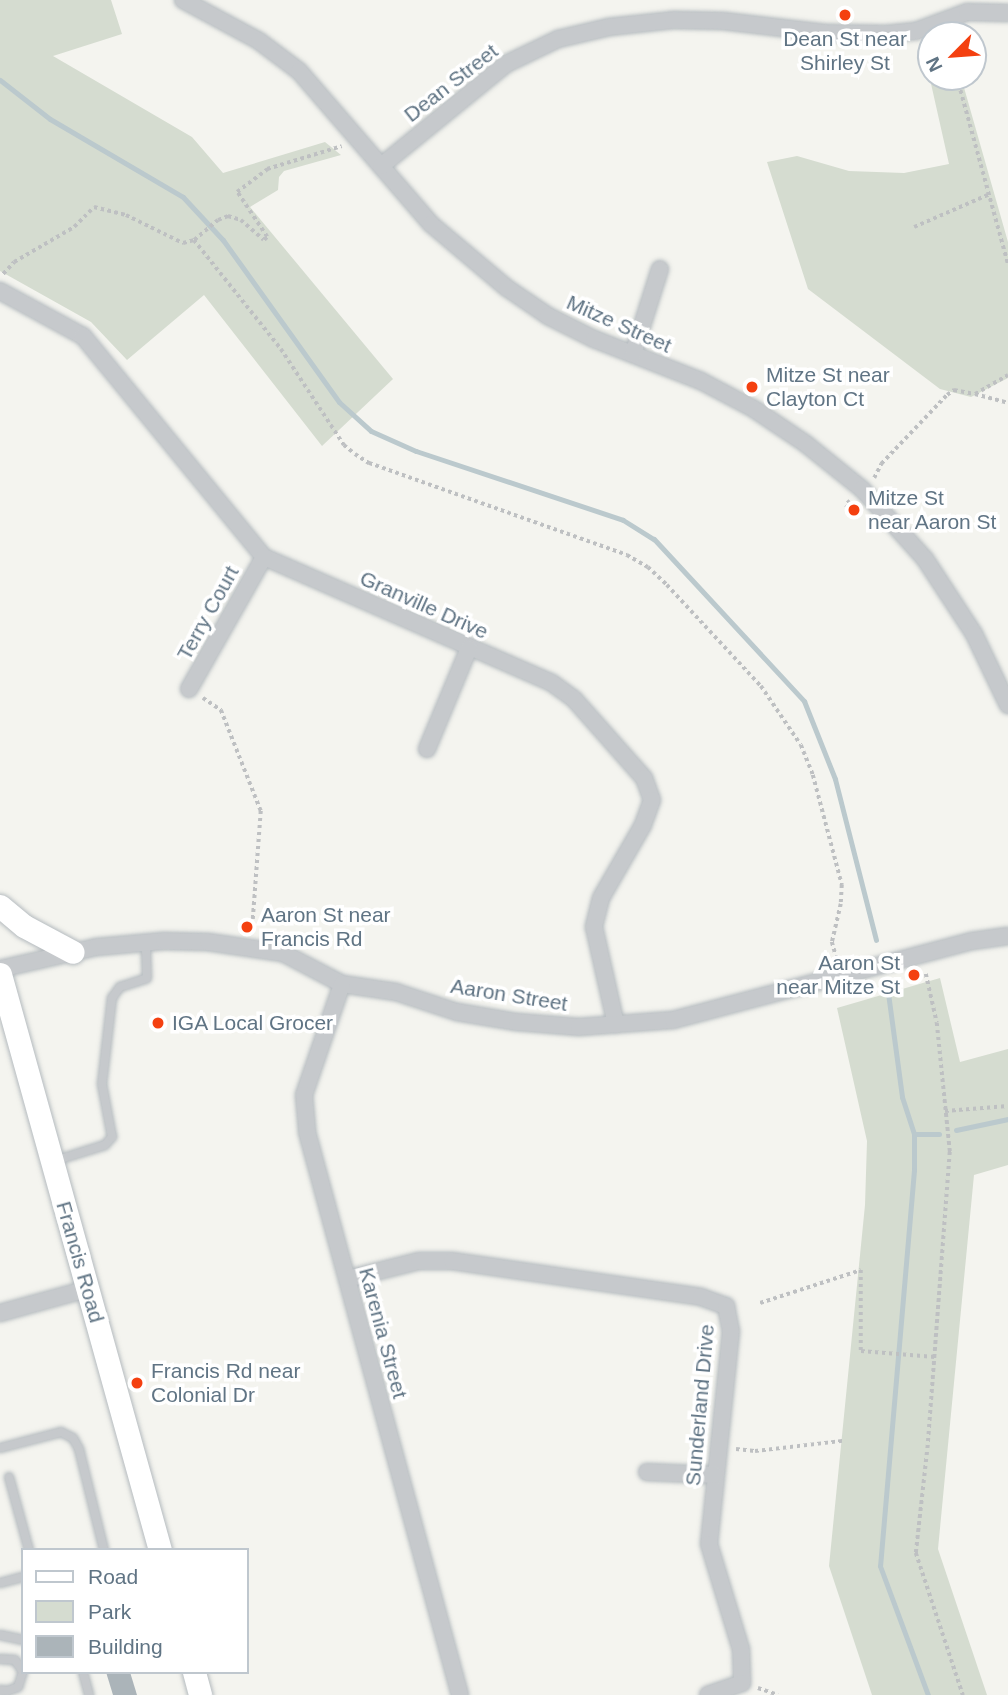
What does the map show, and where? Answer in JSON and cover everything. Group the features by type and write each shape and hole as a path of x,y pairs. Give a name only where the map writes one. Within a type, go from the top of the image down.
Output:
{"main road":[{"path":"0,906 24,926 73,952"},
{"name":"Francis Road","path":"0,972 159,1548"},
{"path":"195,1674 200,1695"}],"street":[{"name":"Mitze Street","path":"183,0 259,41 299,71 431,224 507,288 548,316 701,381 754,409 806,444 862,489 925,559 974,634 1008,705"},
{"name":"Dean Street","path":"381,166 506,64 558,39 609,27 673,20 723,21 825,33 886,34 916,30 965,6 1008,13"},
{"path":"633,354 660,269"},
{"name":"Granville Drive","path":"0,291 83,336 264,557 552,684 574,699 644,778 652,800 643,825 601,898 594,927 617,1025"},
{"name":"Terry Court","path":"189,689 264,557"},
{"path":"427,749 469,648"},
{"name":"Aaron Street","path":"972,942 1008,925"},
{"name":"Aaron Street","path":"0,972 73,952 146,942 208,942 283,953 342,984 396,992 457,1012 517,1022 579,1027 673,1020 729,1008 972,942 1008,936"},
{"name":"Karenia Street","path":"342,984 304,1095 307,1132 460,1695"},
{"name":"Sunderland Drive","path":"347,1279 419,1261 452,1261 701,1297 726,1306 731,1331 709,1544 741,1649 742,1683"},
{"path":"0,1313 87,1289"},
{"path":"647,1472 715,1475"},
{"path":"708,1695 742,1683"}],"lane":[{"path":"52,1161 105,1145 111,1140 102,1084 112,999 120,988 147,978 146,942"},
{"path":"0,1448 61,1432 73,1438 79,1449 104,1548"},
{"path":"9,1477 28,1548"},
{"path":"0,1583 21,1578"},
{"path":"0,1635 21,1640"},
{"path":"0,1659 8,1657 21,1666"},
{"path":"0,1690 7,1691 18,1687 21,1672"},
{"path":"84,1674 89,1695"}],"path":[{"path":"961,91 1008,264"},
{"path":"0,279 14,262 74,227 94,207 127,215 176,241 194,240 218,220 234,217 264,240 267,237 237,192 267,169 360,140"},
{"path":"914,227 989,194"},
{"path":"194,240 281,349 344,445 355,454 369,463 627,555 648,567 761,687 801,745 813,775 842,885 832,942 836,956"},
{"path":"975,394 1008,375"},
{"path":"873,479 880,464 954,390 1008,403"},
{"path":"850,501 846,505 854,514"},
{"path":"189,689 222,710 261,811 251,947"},
{"path":"926,974 937,1023 950,1152 935,1357 916,1553 963,1695"},
{"path":"945,1111 1008,1105"},
{"path":"760,1303 861,1270 861,1351 935,1357"},
{"path":"718,1448 755,1451 842,1441"},
{"path":"742,1683 778,1695"}],"green space":[{"path":"0,0 111,0 122,34 53,56 192,137 223,173 325,142 341,155 284,171 279,177 278,190 250,207 393,379 322,446 204,295 127,360 91,322 0,271"},
{"path":"933,91 965,91 1008,242 1008,378 971,397 940,389 808,289 767,162 797,156 849,171 904,173 949,164"},
{"path":"940,978 960,1062 1008,1049 1008,1165 974,1175 938,1549 987,1695 872,1695 829,1566 865,1205 867,1141 837,1008"}],"building":[{"path":"107,1674 131,1674 137,1695 113,1695"}],"waterway":[{"path":"0,80 50,119 183,197 223,240 339,402 371,431 416,451 623,520 654,539 804,701 835,779 876,940"},
{"path":"888,993 902,1097 914,1134 914,1170 880,1566 928,1695"},
{"path":"956,1130 1008,1119"},
{"path":"914,1134 939,1134"}],"place":[{"name":"Dean St near Shirley St","path":"845,15"},
{"name":"Mitze St near Clayton Ct","path":"752,387"},
{"name":"Mitze St near Aaron St","path":"854,510"},
{"name":"Aaron St near Francis Rd","path":"247,927"},
{"name":"Aaron St near Mitze St","path":"914,975"},
{"name":"IGA Local Grocer","path":"158,1023"},
{"name":"Francis Rd near Colonial Dr","path":"137,1383"}]}
